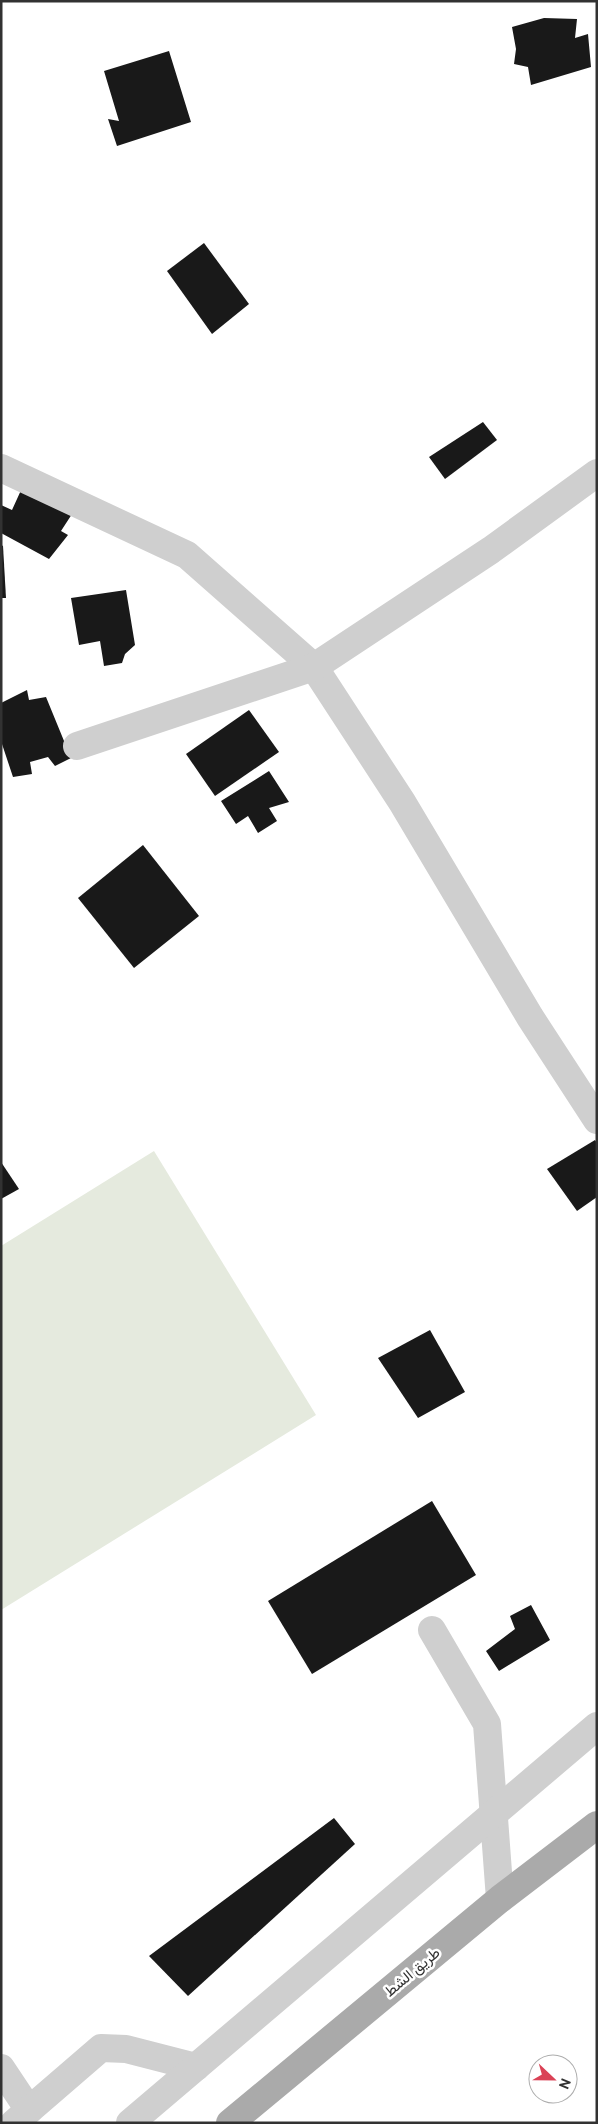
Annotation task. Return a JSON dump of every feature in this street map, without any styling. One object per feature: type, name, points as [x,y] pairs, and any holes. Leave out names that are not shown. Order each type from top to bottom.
[{"type":"main road","name":"طريق الشط","points":[[230,2123],[500,1899],[597,1825]]},
{"type":"street","points":[[1,468],[187,555],[314,667],[402,802],[530,1017],[597,1120]]},
{"type":"street","points":[[77,746],[314,667],[492,550],[597,473]]},
{"type":"street","points":[[432,1630],[487,1724],[500,1899]]},
{"type":"street","points":[[130,2123],[597,1726]]},
{"type":"street","points":[[1,2068],[21,2116],[101,2048],[126,2049],[196,2067]]},
{"type":"shaded area","points":[[154,1151],[316,1415],[1,1610],[1,1246]]},
{"type":"building","points":[[544,18],[577,19],[575,38],[588,34],[591,67],[531,85],[528,67],[514,64],[516,49],[512,27]]},
{"type":"building","points":[[169,51],[191,122],[117,146],[108,119],[119,121],[104,71]]},
{"type":"building","points":[[204,243],[249,304],[212,334],[167,271]]},
{"type":"building","points":[[483,422],[497,440],[445,479],[429,457]]},
{"type":"building","points":[[22,488],[72,514],[61,531],[68,535],[49,559],[1,533],[1,505],[12,510]]},
{"type":"building","points":[[1,545],[3,546],[6,598],[1,598]]},
{"type":"building","points":[[126,590],[135,645],[125,654],[122,663],[104,666],[100,641],[79,645],[71,598]]},
{"type":"building","points":[[27,690],[29,700],[46,697],[71,758],[55,766],[48,757],[30,762],[32,774],[13,777],[1,741],[1,703]]},
{"type":"building","points":[[249,710],[279,752],[215,796],[186,754]]},
{"type":"building","points":[[269,771],[289,802],[269,808],[277,821],[258,833],[248,816],[236,824],[221,801]]},
{"type":"building","points":[[143,845],[199,916],[134,968],[78,898]]},
{"type":"building","points":[[595,1140],[597,1143],[597,1197],[577,1211],[547,1169]]},
{"type":"building","points":[[1,1162],[19,1189],[1,1199]]},
{"type":"building","points":[[430,1330],[465,1392],[418,1418],[378,1358]]},
{"type":"building","points":[[432,1501],[476,1575],[312,1674],[268,1601]]},
{"type":"building","points":[[531,1605],[550,1640],[499,1671],[486,1651],[515,1629],[510,1616]]},
{"type":"building","points":[[334,1818],[355,1844],[188,1996],[149,1956]]}]
